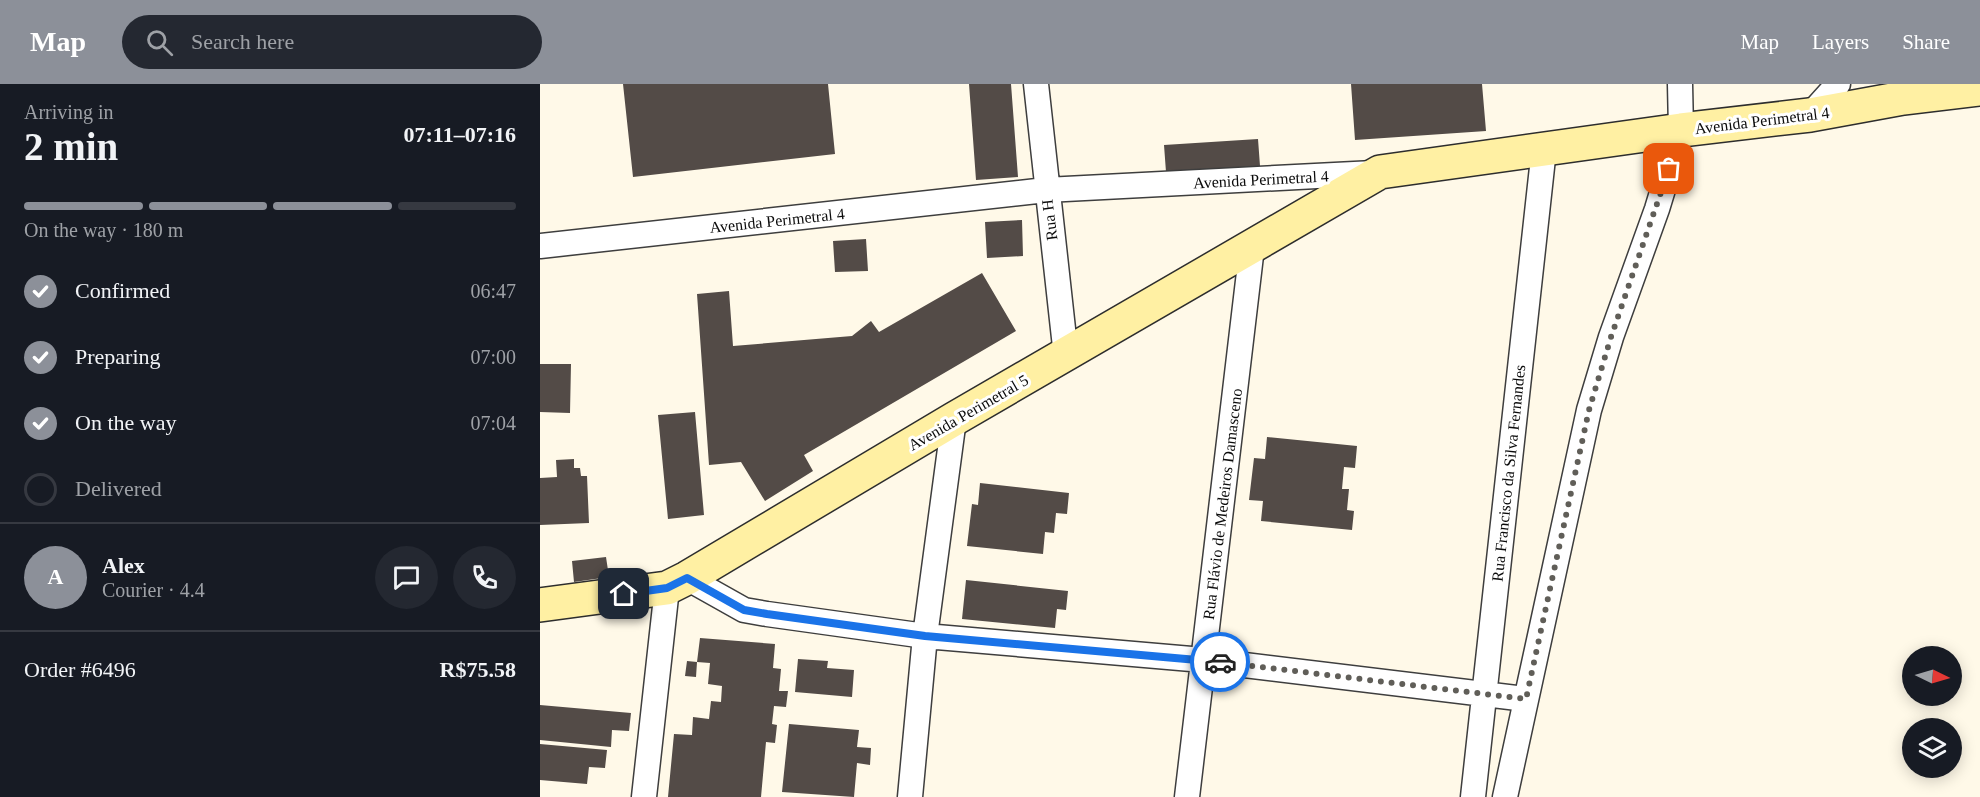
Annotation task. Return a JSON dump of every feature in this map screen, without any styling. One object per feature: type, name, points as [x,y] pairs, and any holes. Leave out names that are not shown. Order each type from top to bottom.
[{"type":"street","name":"Rua H","points":[[1036,84],[1066,356]]},
{"type":"street","points":[[1505,797],[1589,410],[1611,337],[1657,209],[1681,130],[1680,84]]},
{"type":"street","points":[[1810,116],[1838,84]]},
{"type":"street","name":"Avenida Perimetral 4","points":[[540,246],[1046,190],[1380,172],[1681,130],[1810,116],[1904,98],[1980,89]]},
{"type":"street","name":"Rua Francisco da Silva Fernandes","points":[[1473,797],[1544,149]]},
{"type":"street","name":"Avenida Perimetral 5","points":[[540,605],[677,583],[1380,172]]},
{"type":"street","name":"Rua Flávio de Medeiros Damasceno","points":[[1187,797],[1252,247]]},
{"type":"street","points":[[910,797],[925,636],[954,419]]},
{"type":"street","points":[[644,797],[677,583],[744,610],[925,636],[1203,660],[1526,699]]},
{"type":"building","points":[[623,84],[828,84],[835,154],[633,177]]},
{"type":"building","points":[[969,84],[1011,84],[1018,177],[976,180]]},
{"type":"building","points":[[1351,84],[1482,84],[1486,131],[1355,140]]},
{"type":"building","points":[[1258,139],[1260,166],[1166,172],[1164,145]]},
{"type":"building","points":[[1022,220],[1023,256],[987,258],[985,222]]},
{"type":"building","points":[[866,239],[868,271],[835,272],[833,241]]},
{"type":"building","points":[[982,273],[1016,331],[804,455],[813,471],[765,501],[741,462],[709,465],[697,294],[729,291],[733,346],[852,336],[871,321],[879,332]]},
{"type":"building","points":[[540,364],[571,364],[570,413],[540,412]]},
{"type":"building","points":[[695,412],[704,515],[668,519],[658,415]]},
{"type":"building","points":[[1267,437],[1357,446],[1355,468],[1344,467],[1342,489],[1349,489],[1347,510],[1354,511],[1352,530],[1261,521],[1263,501],[1249,500],[1254,458],[1265,459]]},
{"type":"building","points":[[574,459],[574,468],[580,468],[581,476],[587,476],[589,523],[540,525],[540,478],[557,477],[556,460]]},
{"type":"building","points":[[980,483],[1069,493],[1067,514],[1056,513],[1054,533],[1045,532],[1043,554],[967,546],[972,504],[978,505]]},
{"type":"building","points":[[606,557],[609,577],[574,582],[572,561]]},
{"type":"building","points":[[966,580],[1068,591],[1066,610],[1057,609],[1055,628],[962,619]]},
{"type":"building","points":[[700,638],[775,644],[773,668],[781,669],[779,691],[788,691],[786,707],[774,706],[772,724],[777,725],[775,743],[766,742],[761,797],[668,797],[674,734],[692,735],[693,717],[709,719],[711,701],[721,702],[722,686],[708,684],[710,663],[697,662]]},
{"type":"building","points":[[798,659],[828,661],[827,668],[854,670],[852,697],[795,692]]},
{"type":"building","points":[[687,661],[697,662],[696,677],[685,676]]},
{"type":"building","points":[[540,705],[631,713],[629,731],[612,730],[611,747],[540,740]]},
{"type":"building","points":[[789,724],[859,730],[857,747],[871,748],[870,765],[857,763],[854,797],[782,792]]},
{"type":"building","points":[[540,744],[607,750],[605,768],[589,767],[587,784],[540,780]]},
{"type":"way so far","points":[[1220,662],[1526,699],[1589,410],[1611,337],[1640,260],[1669,169]]},
{"type":"route","points":[[624,594],[667,588],[687,578],[724,601],[744,610],[767,614],[925,636],[1220,662]]}]
